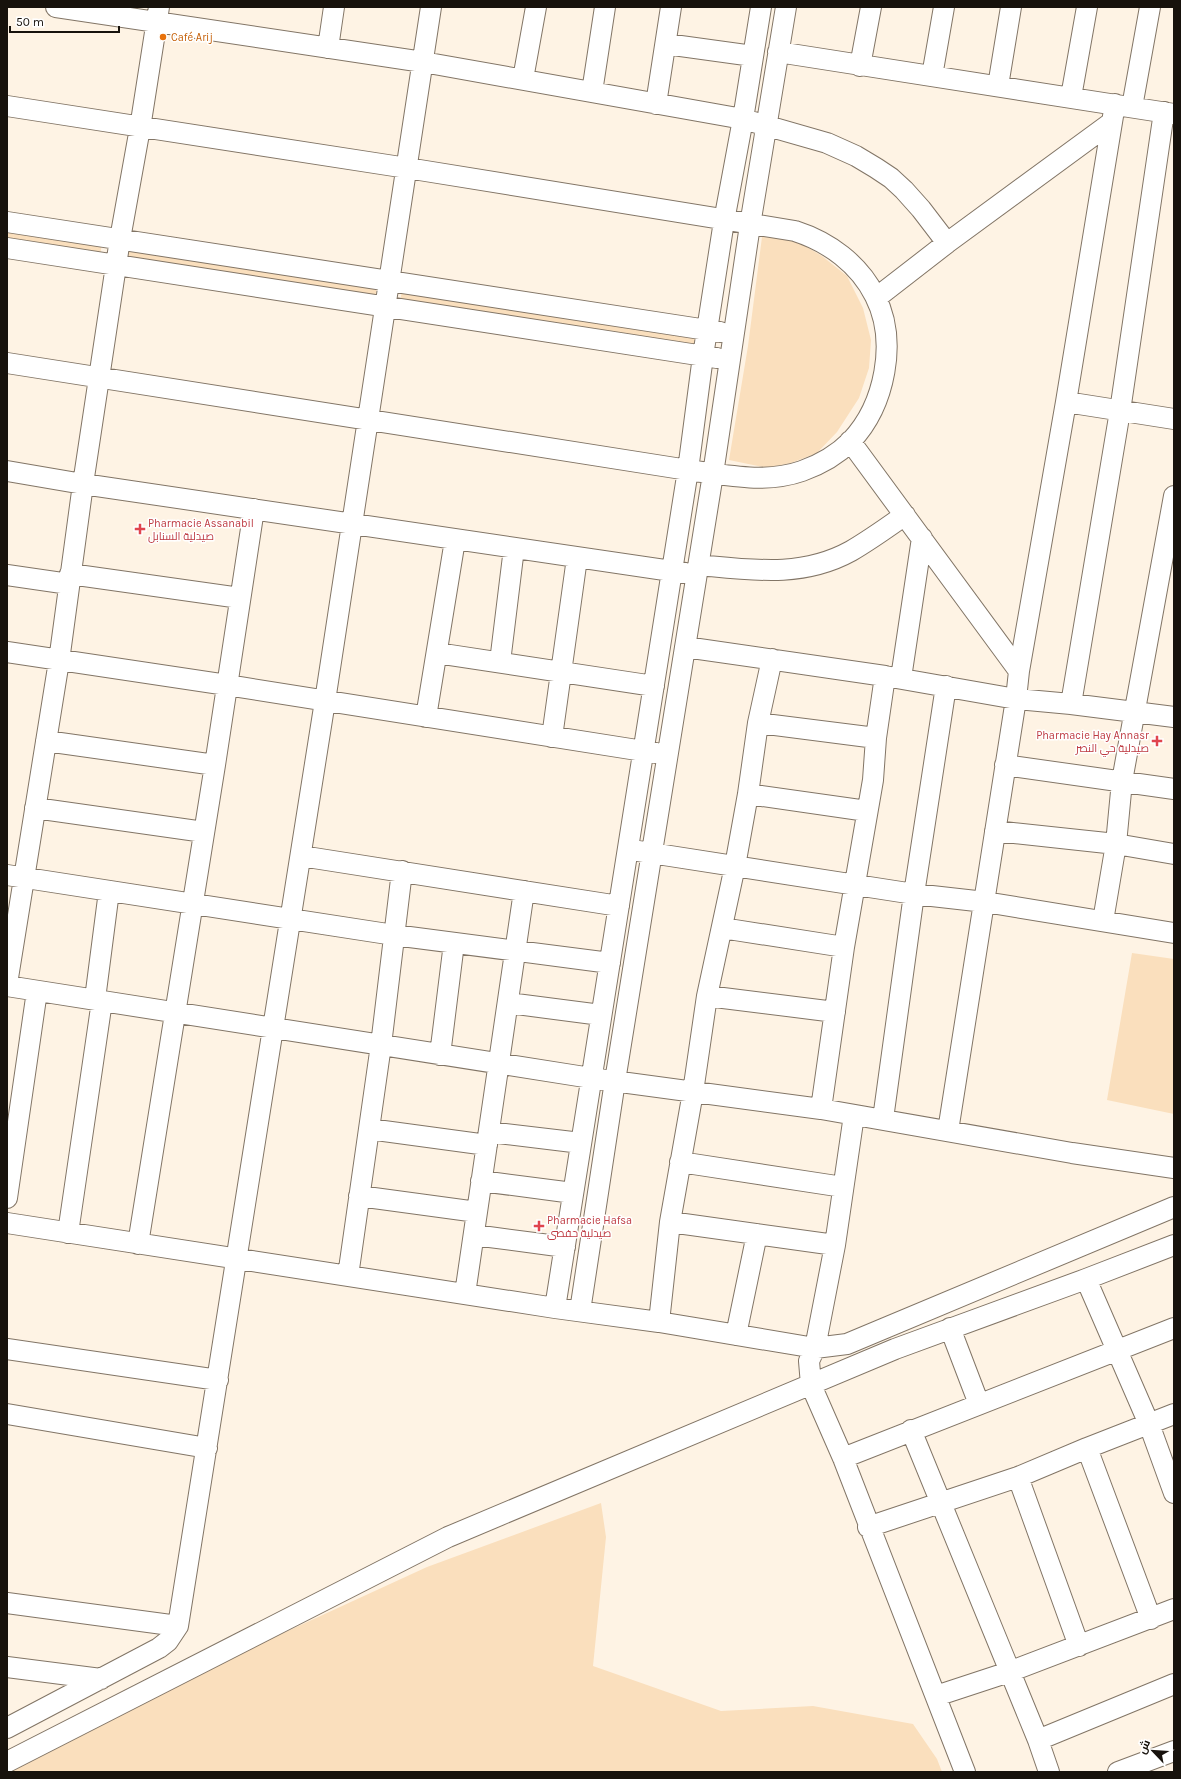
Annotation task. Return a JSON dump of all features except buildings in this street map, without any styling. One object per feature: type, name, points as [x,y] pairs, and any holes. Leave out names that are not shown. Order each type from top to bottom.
[{"type":"street","points":[[56,7],[158,15],[328,48],[523,79],[743,119],[842,149],[876,168],[891,178],[904,190],[947,242]]},
{"type":"street","points":[[328,48],[334,7]]},
{"type":"street","points":[[7,1728],[159,1648],[168,1641],[178,1626],[353,524],[431,7]]},
{"type":"street","points":[[523,79],[536,7]]},
{"type":"street","points":[[592,92],[605,7]]},
{"type":"street","points":[[656,104],[671,7]]},
{"type":"street","points":[[555,1308],[688,470],[703,356],[724,220],[743,119],[760,7]]},
{"type":"street","points":[[580,1311],[615,1081],[698,570],[750,225],[786,7]]},
{"type":"street","points":[[860,66],[871,7]]},
{"type":"street","points":[[932,76],[944,7]]},
{"type":"street","points":[[998,86],[1011,7]]},
{"type":"street","points":[[1071,97],[1087,7]]},
{"type":"street","points":[[948,1131],[985,902],[1016,699],[1019,670],[1066,402],[1120,111],[1150,7]]},
{"type":"street","points":[[158,15],[120,239],[35,808],[16,876],[7,985],[499,1064],[821,1109],[1140,1164],[1174,1168]]},
{"type":"street","points":[[666,44],[753,56]]},
{"type":"street","points":[[778,52],[860,66],[1071,97],[1120,111],[1169,113],[1071,704]]},
{"type":"street","points":[[7,106],[140,128],[407,168],[750,225],[795,231],[811,236],[828,245],[856,268],[867,281],[876,298],[883,318],[886,337],[884,376],[879,393],[872,410],[850,441],[818,464],[801,472],[782,476],[744,478],[7,363]]},
{"type":"street","points":[[876,298],[947,242],[1120,111]]},
{"type":"street","points":[[7,222],[734,334]]},
{"type":"street","points":[[7,248],[386,308],[730,360]]},
{"type":"street","points":[[1066,402],[1174,419]]},
{"type":"street","points":[[850,441],[1019,670]]},
{"type":"street","points":[[7,471],[83,484],[455,540],[672,571],[772,571],[792,570],[813,565],[850,551],[905,515]]},
{"type":"street","points":[[1103,921],[1116,844],[1122,781],[1135,713],[1169,561],[1173,504]]},
{"type":"street","points":[[138,1244],[176,1013],[254,509]]},
{"type":"street","points":[[821,1109],[844,947],[873,780],[876,738],[893,677],[922,538]]},
{"type":"street","points":[[426,717],[455,540]]},
{"type":"street","points":[[500,662],[514,548]]},
{"type":"street","points":[[552,737],[578,558]]},
{"type":"street","points":[[7,576],[70,579],[240,598]]},
{"type":"street","points":[[685,647],[893,677],[1016,699],[1071,704],[1174,717]]},
{"type":"street","points":[[7,652],[58,661],[227,685],[668,755]]},
{"type":"street","points":[[436,653],[654,686]]},
{"type":"street","points":[[658,1322],[670,1222],[693,1092],[707,996],[735,866],[748,794],[758,723],[772,659]]},
{"type":"street","points":[[883,1119],[914,894],[946,686]]},
{"type":"street","points":[[758,723],[876,738]]},
{"type":"street","points":[[46,741],[215,765]]},
{"type":"street","points":[[1005,765],[1174,789]]},
{"type":"street","points":[[748,794],[867,810]]},
{"type":"street","points":[[35,808],[204,832]]},
{"type":"street","points":[[995,831],[1116,844],[1174,854]]},
{"type":"street","points":[[628,850],[914,894],[985,902],[1174,933]]},
{"type":"street","points":[[300,856],[618,906]]},
{"type":"street","points":[[348,1276],[381,1045],[402,871]]},
{"type":"street","points":[[16,876],[291,920],[610,963]]},
{"type":"street","points":[[68,1233],[98,1000],[109,891]]},
{"type":"street","points":[[465,1294],[524,891]]},
{"type":"street","points":[[722,928],[844,947]]},
{"type":"street","points":[[440,1055],[454,943]]},
{"type":"street","points":[[7,1198],[16,1076],[37,991]]},
{"type":"street","points":[[707,996],[835,1012]]},
{"type":"street","points":[[508,1003],[601,1014]]},
{"type":"street","points":[[854,1115],[835,1245],[815,1348],[809,1361],[811,1385],[843,1458],[868,1527],[965,1772]]},
{"type":"street","points":[[369,1129],[488,1139],[581,1143]]},
{"type":"street","points":[[680,1162],[843,1187]]},
{"type":"street","points":[[482,1181],[573,1193]]},
{"type":"street","points":[[359,1196],[477,1212]]},
{"type":"street","points":[[7,1224],[555,1308],[658,1322],[815,1348],[847,1344],[1174,1207]]},
{"type":"street","points":[[670,1222],[835,1245]]},
{"type":"street","points":[[736,1335],[757,1234]]},
{"type":"street","points":[[474,1235],[565,1247]]},
{"type":"street","points":[[7,1762],[448,1537],[894,1349],[1086,1280],[1174,1245]]},
{"type":"street","points":[[1086,1280],[1149,1424],[1174,1493]]},
{"type":"street","points":[[950,1328],[979,1404]]},
{"type":"street","points":[[843,1458],[911,1430],[1174,1328]]},
{"type":"street","points":[[7,1349],[218,1380]]},
{"type":"street","points":[[7,1414],[207,1448]]},
{"type":"street","points":[[868,1527],[941,1504],[1018,1477],[1174,1414]]},
{"type":"street","points":[[911,1430],[1038,1740],[1049,1772]]},
{"type":"street","points":[[1087,1448],[1151,1619]]},
{"type":"street","points":[[1018,1477],[1079,1646]]},
{"type":"street","points":[[7,1603],[178,1626]]},
{"type":"street","points":[[936,1696],[1009,1672],[1174,1609]]},
{"type":"street","points":[[7,1667],[101,1679]]},
{"type":"street","points":[[1038,1740],[1174,1684]]},
{"type":"street","points":[[1118,1772],[1174,1751]]},
{"type":"shaded area","points":[[7,229],[102,243],[100,256],[7,242]]},
{"type":"shaded area","points":[[762,237],[792,238],[822,256],[847,276],[863,308],[871,340],[869,368],[859,398],[837,432],[817,453],[791,463],[767,468],[729,460],[748,346]]},
{"type":"shaded area","points":[[124,245],[377,285],[375,301],[122,260]]},
{"type":"shaded area","points":[[402,289],[708,335],[707,350],[400,304]]},
{"type":"shaded area","points":[[1132,953],[1174,959],[1174,1114],[1107,1100]]},
{"type":"shaded area","points":[[601,1503],[606,1537],[593,1666],[721,1711],[813,1706],[913,1724],[937,1759],[942,1772],[7,1772],[7,1760],[427,1567]]},
{"type":"place","name":"Café Arij","points":[[163,37]]},
{"type":"place","name":"Pharmacie Assanabil صيدلية السنابل","points":[[140,529]]},
{"type":"place","name":"Pharmacie Hay Annasr صيدلية حي النصر","points":[[1157,741]]},
{"type":"place","name":"Pharmacie Hafsa صيدلية حفصى","points":[[539,1226]]}]
